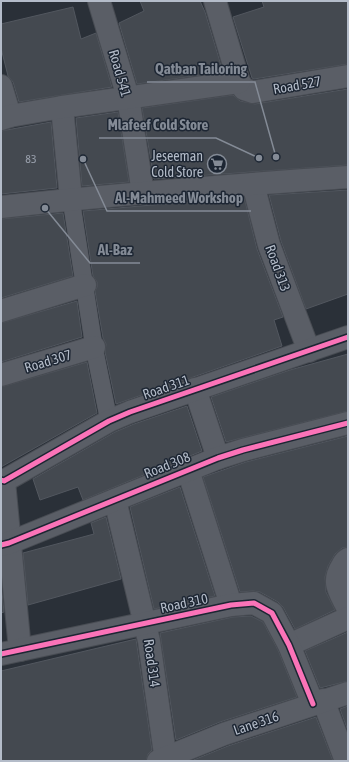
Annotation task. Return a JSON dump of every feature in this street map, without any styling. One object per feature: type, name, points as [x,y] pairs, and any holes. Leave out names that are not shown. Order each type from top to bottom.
[{"type":"street","name":"Road 541","points":[[99,1],[128,98],[143,193]]},
{"type":"street","points":[[1,86],[5,118],[62,107],[238,82],[215,1]]},
{"type":"street","name":"Road 527","points":[[238,82],[244,89],[253,92],[348,76]]},
{"type":"street","points":[[62,107],[71,199]]},
{"type":"street","points":[[1,207],[71,199],[348,177]]},
{"type":"street","name":"Road 313","points":[[253,184],[269,245],[309,350]]},
{"type":"street","points":[[1,311],[85,286]]},
{"type":"street","name":"Road 311","points":[[3,480],[109,421],[130,412],[348,337]]},
{"type":"street","name":"Road 307","points":[[1,375],[94,347]]},
{"type":"street","points":[[195,390],[218,458]]},
{"type":"street","name":"Road 308","points":[[5,544],[218,458],[243,450],[348,423]]},
{"type":"street","name":"Road 310","points":[[188,470],[231,605]]},
{"type":"street","name":"Road 310","points":[[3,480],[10,652],[231,605],[254,603],[272,613],[289,644],[346,761]]},
{"type":"street","name":"Road 314","points":[[115,500],[149,641],[163,760]]},
{"type":"street","points":[[348,559],[338,572],[336,582],[348,608]]},
{"type":"street","points":[[289,644],[348,618]]},
{"type":"street","name":"Lane 316","points":[[163,760],[224,734],[348,693]]},
{"type":"lane","points":[[71,199],[94,347],[109,421]]},
{"type":"building","points":[[140,1],[200,1],[205,12],[223,72],[137,84],[119,23],[144,11]]},
{"type":"building","points":[[262,1],[348,1],[348,64],[254,79],[252,78],[233,17],[264,7]]},
{"type":"building","points":[[73,7],[81,39],[96,33],[112,87],[19,102],[13,82],[8,76],[1,48],[1,24]]},
{"type":"building","points":[[348,89],[348,165],[154,179],[142,108],[233,95],[240,101],[255,104]]},
{"type":"building","points":[[118,112],[129,182],[82,186],[76,118]]},
{"type":"building","points":[[51,122],[57,188],[1,194],[1,131]]},
{"type":"building","points":[[348,190],[348,294],[306,309],[281,241],[269,195]]},
{"type":"building","points":[[244,197],[257,249],[283,317],[274,320],[282,346],[116,404],[105,352],[106,344],[103,338],[95,291],[97,282],[93,276],[83,211]]},
{"type":"building","points":[[63,213],[73,276],[1,298],[1,219]]},
{"type":"building","points":[[77,301],[82,337],[1,362],[1,323]]},
{"type":"building","points":[[348,354],[348,411],[226,442],[211,397],[290,370]]},
{"type":"building","points":[[87,362],[97,413],[1,467],[1,387]]},
{"type":"building","points":[[187,406],[202,451],[83,500],[78,487],[40,500],[33,479],[115,432]]},
{"type":"building","points":[[348,436],[348,547],[342,548],[335,554],[328,566],[325,577],[326,592],[335,610],[295,629],[283,607],[278,602],[260,592],[240,592],[203,477],[246,462]]},
{"type":"building","points":[[180,487],[215,596],[154,609],[130,507]]},
{"type":"building","points":[[106,517],[121,579],[28,605],[23,553],[94,534],[91,523]]},
{"type":"building","points":[[1,582],[4,612],[1,613]]},
{"type":"building","points":[[251,616],[263,622],[278,650],[297,697],[220,722],[176,740],[160,633],[233,617]]},
{"type":"building","points":[[348,632],[348,681],[320,688],[305,651]]},
{"type":"building","points":[[136,639],[152,750],[148,754],[146,761],[1,761],[1,671]]},
{"type":"building","points":[[348,706],[348,731],[340,709]]},
{"type":"building","points":[[316,717],[333,761],[191,761],[228,746]]},
{"type":"cycle path","points":[[1,480],[4,481],[109,421],[130,412],[348,337]]},
{"type":"cycle path","points":[[1,545],[218,458],[243,450],[348,423]]},
{"type":"cycle path","points":[[1,654],[231,605],[254,603],[272,613],[289,645],[313,704]]},
{"type":"place","name":"Qatban Tailoring","points":[[276,157]]},
{"type":"place","name":"Mlafeef Cold Store","points":[[259,158]]},
{"type":"place","name":"Al-Mahmeed Workshop","points":[[83,159]]},
{"type":"place","name":"Jeseeman Cold Store","points":[[217,164]]},
{"type":"place","name":"Al-Baz","points":[[45,208]]}]
